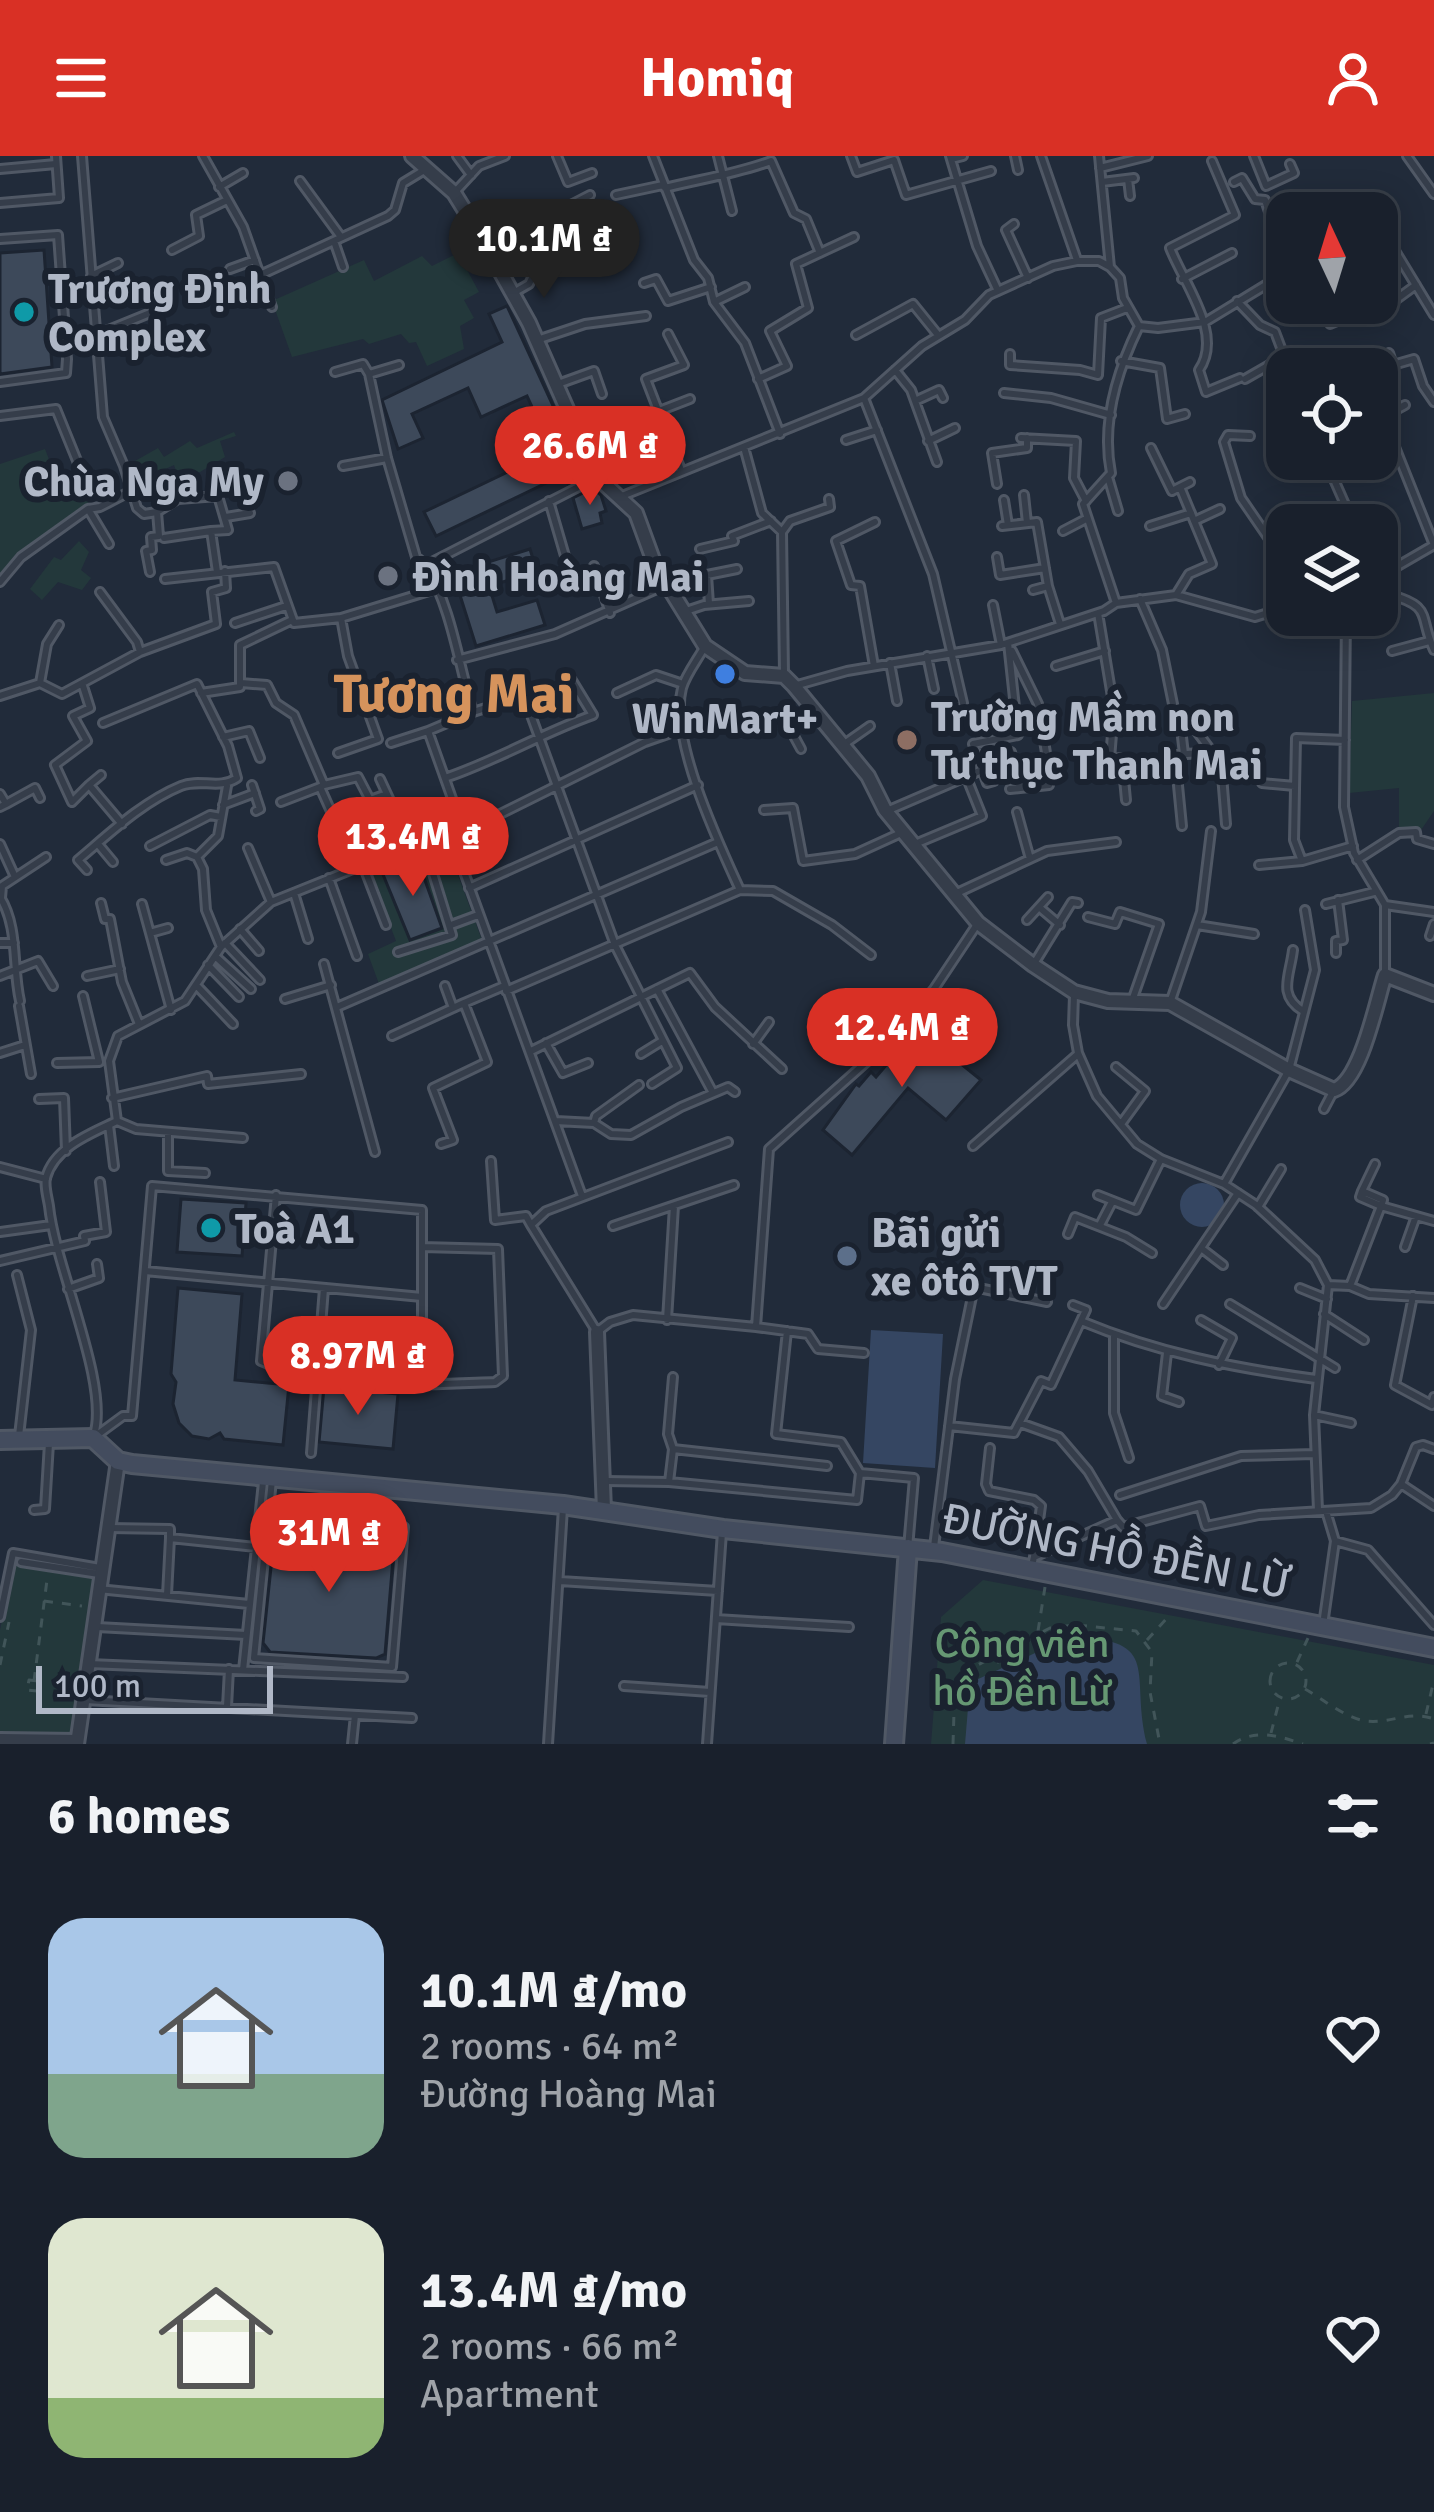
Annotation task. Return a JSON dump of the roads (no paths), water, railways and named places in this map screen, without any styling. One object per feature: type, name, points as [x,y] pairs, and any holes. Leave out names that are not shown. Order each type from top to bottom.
[{"type":"street","points":[[412,156],[454,193],[488,248],[537,340],[598,477],[636,513],[666,585],[705,646],[745,673],[789,681],[868,776],[886,811],[978,922],[1074,992],[1108,1001],[1170,1003],[1334,1090],[1343,1087],[1354,1072],[1385,975],[1434,994]]},
{"type":"street","points":[[598,1332],[604,1510]]},
{"type":"street","points":[[9,1440],[93,1438],[118,1461],[563,1505],[723,1529],[908,1548]]},
{"type":"street","points":[[0,1740],[77,1742],[118,1461]]},
{"type":"street","name":"ĐƯỜNG HỒ ĐỀN LỪ","points":[[894,1744],[908,1548],[1033,1563],[1316,1630],[1434,1648]]},
{"type":"lane","points":[[82,156],[103,417],[136,508],[144,514],[178,499],[218,496],[226,517],[228,530],[164,538]]},
{"type":"lane","points":[[203,156],[243,227],[272,307]]},
{"type":"lane","points":[[458,156],[471,175]]},
{"type":"lane","points":[[454,193],[479,166],[505,156]]},
{"type":"lane","points":[[557,156],[568,182],[592,173]]},
{"type":"lane","points":[[653,156],[694,260],[715,302],[745,344],[780,434]]},
{"type":"lane","points":[[718,156],[732,211]]},
{"type":"lane","points":[[851,156],[856,172],[894,160],[906,195],[991,171]]},
{"type":"lane","points":[[963,156],[951,158],[956,180],[977,246],[998,291]]},
{"type":"lane","points":[[1015,156],[1018,170]]},
{"type":"lane","points":[[1041,156],[1077,261]]},
{"type":"lane","points":[[1099,156],[1110,266]]},
{"type":"lane","points":[[1100,169],[1148,156]]},
{"type":"lane","points":[[1254,156],[1266,186],[1266,206]]},
{"type":"lane","points":[[1407,156],[1434,194]]},
{"type":"lane","points":[[0,169],[56,160],[58,198],[0,202]]},
{"type":"lane","points":[[616,195],[722,176],[771,161],[794,213],[806,219],[820,253]]},
{"type":"lane","points":[[1212,161],[1235,214],[1170,248],[1205,322],[1209,350],[1199,370],[1206,392],[1266,366]]},
{"type":"lane","points":[[1266,186],[1294,172],[1290,164]]},
{"type":"lane","points":[[260,275],[388,216],[395,210],[403,182],[426,169]]},
{"type":"lane","points":[[219,187],[243,173]]},
{"type":"lane","points":[[1234,182],[1242,178],[1255,199],[1264,200]]},
{"type":"lane","points":[[1102,182],[1131,179],[1130,196]]},
{"type":"lane","points":[[300,181],[337,239],[343,267]]},
{"type":"lane","points":[[399,193],[406,208]]},
{"type":"lane","points":[[488,248],[590,195]]},
{"type":"lane","points":[[172,250],[200,236],[196,215],[227,200]]},
{"type":"lane","points":[[1014,224],[1006,230],[1028,278]]},
{"type":"lane","points":[[0,239],[58,235],[67,358],[66,373],[57,377],[0,382]]},
{"type":"lane","points":[[758,380],[787,366],[770,331],[808,308],[796,264],[854,237]]},
{"type":"lane","points":[[512,294],[530,284],[543,256],[577,241]]},
{"type":"lane","points":[[1182,279],[1232,253]]},
{"type":"lane","points":[[1398,258],[1434,315]]},
{"type":"lane","points":[[230,269],[255,260]]},
{"type":"lane","points":[[622,496],[864,398],[998,291],[1077,261],[1110,266],[1120,278],[1127,308],[1139,326]]},
{"type":"lane","points":[[92,276],[118,263]]},
{"type":"lane","points":[[644,283],[656,279],[668,301],[711,287]]},
{"type":"lane","points":[[1139,326],[1205,322],[1266,282]]},
{"type":"lane","points":[[1398,298],[1416,285]]},
{"type":"lane","points":[[715,302],[745,287]]},
{"type":"lane","points":[[1237,301],[1259,325],[1275,332],[1282,348]]},
{"type":"lane","points":[[856,335],[913,304],[939,336]]},
{"type":"lane","points":[[1010,354],[1010,364],[1098,375],[1101,318],[1127,308]]},
{"type":"lane","points":[[96,334],[150,313]]},
{"type":"lane","points":[[537,340],[585,324],[646,316]]},
{"type":"lane","points":[[1086,501],[1111,473],[1106,447],[1121,361],[1139,326]]},
{"type":"lane","points":[[668,334],[684,365],[646,380],[681,470]]},
{"type":"lane","points":[[1398,363],[1414,359],[1434,402]]},
{"type":"lane","points":[[1121,361],[1160,368],[1167,418],[1185,414]]},
{"type":"lane","points":[[335,372],[364,364],[369,374],[416,556],[439,588],[473,712]]},
{"type":"lane","points":[[369,374],[399,365]]},
{"type":"lane","points":[[896,370],[915,401],[937,462]]},
{"type":"lane","points":[[558,384],[594,371],[602,394]]},
{"type":"lane","points":[[915,401],[939,390],[943,398]]},
{"type":"lane","points":[[1004,393],[1051,398],[1111,415]]},
{"type":"lane","points":[[864,398],[933,574],[963,703]]},
{"type":"lane","points":[[659,411],[690,399]]},
{"type":"lane","points":[[1398,565],[1434,545],[1383,417],[1406,404]]},
{"type":"lane","points":[[0,416],[56,409],[84,478]]},
{"type":"lane","points":[[928,440],[955,428]]},
{"type":"lane","points":[[846,440],[877,430]]},
{"type":"lane","points":[[1250,436],[1228,435],[1224,442],[1241,498],[1266,534]]},
{"type":"lane","points":[[997,484],[992,453],[1027,448],[1024,438],[1076,441],[1074,478],[1086,501],[1087,519],[1116,603]]},
{"type":"lane","points":[[744,447],[762,513],[782,532]]},
{"type":"lane","points":[[1151,448],[1172,491],[1190,482]]},
{"type":"lane","points":[[343,466],[387,458]]},
{"type":"lane","points":[[426,565],[598,477]]},
{"type":"lane","points":[[1108,477],[1118,511]]},
{"type":"lane","points":[[1176,595],[1190,574],[1212,564],[1180,487]]},
{"type":"lane","points":[[0,582],[21,557],[88,509],[131,491]]},
{"type":"lane","points":[[1024,495],[1027,523]]},
{"type":"lane","points":[[829,499],[830,507],[790,521],[782,532],[789,681],[1005,644],[1140,598],[1176,595],[1256,617],[1266,614]]},
{"type":"lane","points":[[1004,500],[1005,525],[1036,522],[1060,624]]},
{"type":"lane","points":[[549,501],[566,556]]},
{"type":"lane","points":[[88,509],[109,544]]},
{"type":"lane","points":[[1150,526],[1220,509]]},
{"type":"lane","points":[[150,572],[146,551],[152,550],[151,537],[159,536],[157,512]]},
{"type":"lane","points":[[226,517],[250,513]]},
{"type":"lane","points":[[1063,531],[1087,519]]},
{"type":"lane","points":[[700,549],[734,541],[732,536],[771,521]]},
{"type":"lane","points":[[874,666],[860,586],[851,585],[836,541],[875,522]]},
{"type":"lane","points":[[0,696],[40,682],[62,694],[140,652],[216,624],[212,592],[226,588],[211,531]]},
{"type":"lane","points":[[998,557],[1000,575],[1045,568]]},
{"type":"lane","points":[[594,566],[610,613]]},
{"type":"lane","points":[[165,579],[274,567],[294,623],[341,618],[439,588]]},
{"type":"lane","points":[[710,604],[707,574],[737,568]]},
{"type":"lane","points":[[457,660],[555,634],[666,585]]},
{"type":"lane","points":[[1034,590],[1048,586]]},
{"type":"lane","points":[[100,592],[140,652]]},
{"type":"lane","points":[[1392,651],[1432,646],[1426,616],[1414,603],[1398,597]]},
{"type":"lane","points":[[1140,598],[1162,650],[1174,709],[1189,718],[1201,743],[1221,763],[1226,824]]},
{"type":"lane","points":[[683,612],[710,604],[749,602]]},
{"type":"lane","points":[[993,605],[1005,644],[1018,735],[973,744],[987,783],[994,781]]},
{"type":"lane","points":[[235,623],[286,606]]},
{"type":"lane","points":[[1098,613],[1114,709],[1110,759],[1122,758],[1126,800]]},
{"type":"lane","points":[[338,753],[378,739],[347,656],[341,618]]},
{"type":"lane","points":[[241,683],[240,645],[292,620]]},
{"type":"lane","points":[[40,682],[47,644],[58,625]]},
{"type":"lane","points":[[1346,636],[1344,807],[1353,846],[1374,892],[1385,904],[1434,913]]},
{"type":"lane","points":[[1005,644],[1038,704],[1046,753]]},
{"type":"lane","points":[[705,646],[683,684],[679,712],[698,785],[740,890]]},
{"type":"lane","points":[[1056,666],[1105,651]]},
{"type":"lane","points":[[927,656],[934,689]]},
{"type":"lane","points":[[890,663],[897,701]]},
{"type":"lane","points":[[616,693],[656,675],[683,684]]},
{"type":"lane","points":[[445,778],[593,715],[571,680]]},
{"type":"lane","points":[[201,693],[241,683],[267,685],[276,703],[294,715],[331,814],[386,925]]},
{"type":"lane","points":[[87,870],[78,860],[181,786],[227,784],[237,778],[197,684],[103,723]]},
{"type":"lane","points":[[82,686],[89,708],[74,716],[87,741],[55,765],[72,802],[101,775]]},
{"type":"lane","points":[[391,743],[524,696],[615,945],[677,1068],[652,1084]]},
{"type":"lane","points":[[801,749],[788,725],[814,709]]},
{"type":"lane","points":[[1179,712],[1184,754]]},
{"type":"lane","points":[[843,745],[870,726]]},
{"type":"lane","points":[[104,1062],[118,1036],[185,1000],[223,945],[271,902],[360,866],[452,838],[645,742],[682,729]]},
{"type":"lane","points":[[223,736],[249,730],[260,758]]},
{"type":"lane","points":[[428,731],[460,820],[452,838],[582,1196]]},
{"type":"lane","points":[[1302,861],[1294,840],[1296,738],[1345,740]]},
{"type":"lane","points":[[980,760],[1011,752],[1020,788]]},
{"type":"lane","points":[[1182,826],[1175,755],[1211,752]]},
{"type":"lane","points":[[886,811],[983,770]]},
{"type":"lane","points":[[915,844],[982,816],[966,776]]},
{"type":"lane","points":[[281,802],[358,777],[370,800]]},
{"type":"lane","points":[[380,778],[413,850]]},
{"type":"lane","points":[[1262,783],[1295,786]]},
{"type":"lane","points":[[196,857],[218,836],[227,784]]},
{"type":"lane","points":[[89,785],[122,824]]},
{"type":"lane","points":[[469,888],[698,785]]},
{"type":"lane","points":[[1010,789],[1049,785]]},
{"type":"lane","points":[[0,794],[3,806],[34,788],[40,798]]},
{"type":"lane","points":[[223,805],[254,789],[260,809],[256,811]]},
{"type":"lane","points":[[331,814],[387,794]]},
{"type":"lane","points":[[764,810],[793,808],[803,860],[855,854],[904,832]]},
{"type":"lane","points":[[1017,812],[1030,859]]},
{"type":"lane","points":[[150,847],[210,815],[221,817]]},
{"type":"lane","points":[[1170,1003],[1197,925],[1211,832]]},
{"type":"lane","points":[[1358,860],[1399,832],[1416,832],[1417,839],[1434,844]]},
{"type":"lane","points":[[337,1007],[718,842]]},
{"type":"lane","points":[[954,895],[1047,851],[1116,842]]},
{"type":"lane","points":[[0,844],[15,877]]},
{"type":"lane","points":[[98,844],[113,862]]},
{"type":"lane","points":[[1259,866],[1302,861],[1353,846]]},
{"type":"lane","points":[[248,848],[271,902]]},
{"type":"lane","points":[[166,860],[187,853],[196,857],[202,868],[206,910],[223,945],[260,980]]},
{"type":"lane","points":[[32,1075],[13,969],[14,927],[1,897],[2,886],[46,857]]},
{"type":"lane","points":[[398,952],[452,934],[430,864]]},
{"type":"lane","points":[[328,878],[357,956]]},
{"type":"lane","points":[[392,1036],[740,890],[773,891],[832,925],[871,955]]},
{"type":"lane","points":[[1326,904],[1374,892]]},
{"type":"lane","points":[[294,893],[308,939]]},
{"type":"lane","points":[[1027,920],[1048,897]]},
{"type":"lane","points":[[1336,953],[1336,940],[1343,940],[1337,900]]},
{"type":"lane","points":[[1033,965],[1072,902],[1078,903]]},
{"type":"lane","points":[[101,903],[104,920],[110,919],[120,969],[139,1024]]},
{"type":"lane","points":[[142,904],[171,1010]]},
{"type":"lane","points":[[1385,904],[1385,975]]},
{"type":"lane","points":[[1040,908],[1060,925]]},
{"type":"lane","points":[[1224,1184],[1289,1070],[1315,970],[1305,910]]},
{"type":"lane","points":[[1088,917],[1115,924],[1120,912],[1159,924],[1132,1002]]},
{"type":"lane","points":[[451,925],[478,915]]},
{"type":"lane","points":[[756,1327],[769,1149],[871,1059],[934,988],[978,922]]},
{"type":"lane","points":[[1430,936],[1434,924]]},
{"type":"lane","points":[[1197,925],[1254,934]]},
{"type":"lane","points":[[150,933],[168,928]]},
{"type":"lane","points":[[240,929],[262,949],[252,958]]},
{"type":"lane","points":[[0,943],[14,943]]},
{"type":"lane","points":[[1293,950],[1285,992],[1290,1003],[1303,1010]]},
{"type":"lane","points":[[215,956],[250,989]]},
{"type":"lane","points":[[147,962],[157,960]]},
{"type":"lane","points":[[0,976],[38,961],[53,986]]},
{"type":"lane","points":[[324,964],[375,1152]]},
{"type":"lane","points":[[208,965],[239,997]]},
{"type":"lane","points":[[87,976],[120,969]]},
{"type":"lane","points":[[531,1051],[690,973],[715,1007],[782,1069]]},
{"type":"lane","points":[[196,985],[233,1024]]},
{"type":"lane","points":[[285,999],[331,985]]},
{"type":"lane","points":[[445,986],[453,1008]]},
{"type":"lane","points":[[657,989],[712,1091]]},
{"type":"lane","points":[[1074,992],[1078,1053],[1097,1096],[1137,1144],[1161,1159],[1224,1184],[1258,1207],[1315,1260],[1328,1285],[1316,1378],[1315,1454],[1322,1510],[1335,1541],[1316,1630]]},
{"type":"lane","points":[[83,996],[112,1098],[114,1166]]},
{"type":"lane","points":[[440,1144],[453,1140],[433,1088],[487,1062],[464,1003]]},
{"type":"lane","points":[[753,1044],[769,1022]]},
{"type":"lane","points":[[640,1054],[662,1041]]},
{"type":"lane","points":[[546,1043],[563,1073],[588,1063]]},
{"type":"lane","points":[[0,1053],[26,1045]]},
{"type":"lane","points":[[973,1146],[1078,1053]]},
{"type":"lane","points":[[56,1063],[104,1062]]},
{"type":"lane","points":[[1116,1066],[1145,1090],[1121,1124]]},
{"type":"lane","points":[[112,1098],[207,1076],[208,1084],[302,1074]]},
{"type":"lane","points":[[594,1123],[596,1115],[639,1085]]},
{"type":"lane","points":[[556,1121],[594,1123],[611,1134],[632,1136],[712,1091],[728,1087],[735,1092]]},
{"type":"lane","points":[[1324,1109],[1334,1090]]},
{"type":"lane","points":[[39,1100],[64,1099],[66,1151]]},
{"type":"lane","points":[[93,1438],[98,1400],[50,1225],[46,1179],[78,1139],[113,1123],[168,1133],[243,1138]]},
{"type":"lane","points":[[168,1133],[168,1171],[205,1173]]},
{"type":"lane","points":[[531,1225],[546,1211],[728,1142]]},
{"type":"lane","points":[[1098,1195],[1136,1210],[1161,1159]]},
{"type":"lane","points":[[491,1161],[495,1220],[526,1216],[598,1332],[623,1316],[808,1334],[818,1349],[864,1353]]},
{"type":"lane","points":[[1350,1286],[1382,1206],[1383,1200],[1362,1191],[1375,1164]]},
{"type":"lane","points":[[0,1166],[46,1179]]},
{"type":"lane","points":[[1258,1207],[1281,1168]]},
{"type":"lane","points":[[0,1177],[14,1173]]},
{"type":"lane","points":[[0,1261],[106,1232],[100,1182]]},
{"type":"lane","points":[[613,1226],[734,1185]]},
{"type":"lane","points":[[93,1438],[123,1416],[132,1416],[152,1186],[422,1210],[422,1385]]},
{"type":"lane","points":[[1163,1304],[1238,1193]]},
{"type":"lane","points":[[276,1195],[261,1360],[294,1376],[422,1385],[495,1382],[503,1376],[498,1249],[422,1247]]},
{"type":"lane","points":[[1100,1225],[1112,1202]]},
{"type":"lane","points":[[667,1320],[674,1206]]},
{"type":"lane","points":[[1382,1206],[1434,1221]]},
{"type":"lane","points":[[1405,1246],[1416,1216]]},
{"type":"lane","points":[[1068,1234],[1075,1217],[1152,1253]]},
{"type":"lane","points":[[0,1232],[50,1225]]},
{"type":"lane","points":[[1201,1249],[1223,1265]]},
{"type":"lane","points":[[68,1289],[99,1278],[97,1264]]},
{"type":"lane","points":[[146,1271],[422,1298]]},
{"type":"lane","points":[[9,1440],[32,1330],[17,1275]]},
{"type":"lane","points":[[1328,1285],[1350,1286],[1369,1294],[1434,1298]]},
{"type":"lane","points":[[934,1551],[949,1426],[974,1287],[1047,1302]]},
{"type":"lane","points":[[310,1453],[324,1288]]},
{"type":"lane","points":[[1300,1288],[1327,1299]]},
{"type":"lane","points":[[1413,1296],[1395,1385],[1432,1406],[1434,1397]]},
{"type":"lane","points":[[1230,1304],[1335,1368]]},
{"type":"lane","points":[[949,1426],[1014,1433],[1040,1381],[1051,1385],[1081,1321],[1086,1310],[1073,1305]]},
{"type":"lane","points":[[1324,1314],[1364,1340]]},
{"type":"lane","points":[[1201,1320],[1232,1338],[1219,1365]]},
{"type":"lane","points":[[1081,1321],[1167,1353],[1316,1378]]},
{"type":"lane","points":[[606,1480],[857,1500],[860,1473],[841,1442],[776,1434],[787,1331]]},
{"type":"lane","points":[[1114,1335],[1114,1413],[1129,1458]]},
{"type":"lane","points":[[1167,1353],[1162,1396],[1179,1402]]},
{"type":"lane","points":[[669,1482],[674,1449],[668,1434],[673,1378]]},
{"type":"lane","points":[[1314,1415],[1351,1423]]},
{"type":"lane","points":[[1020,1423],[1060,1437],[1123,1527],[1200,1506],[1206,1526],[1259,1515],[1371,1508],[1393,1495],[1416,1447],[1434,1449]]},
{"type":"lane","points":[[34,1510],[45,1509],[50,1439]]},
{"type":"lane","points":[[990,1448],[989,1491],[1034,1500],[1041,1506],[1033,1563]]},
{"type":"lane","points":[[674,1449],[827,1466]]},
{"type":"lane","points":[[1120,1495],[1241,1456],[1315,1454]]},
{"type":"lane","points":[[860,1473],[914,1478],[908,1548]]},
{"type":"lane","points":[[268,1479],[254,1658],[392,1667],[404,1526],[268,1514]]},
{"type":"lane","points":[[244,1670],[268,1479]]},
{"type":"lane","points":[[1401,1484],[1434,1506]]},
{"type":"lane","points":[[548,1744],[563,1505]]},
{"type":"lane","points":[[1033,1563],[1117,1520]]},
{"type":"lane","points":[[106,1528],[170,1529],[167,1596]]},
{"type":"lane","points":[[707,1744],[723,1529]]},
{"type":"lane","points":[[170,1538],[256,1547]]},
{"type":"lane","points":[[1335,1541],[1368,1550],[1434,1625]]},
{"type":"lane","points":[[0,1616],[14,1553],[100,1571]]},
{"type":"lane","points":[[21,1562],[100,1571]]},
{"type":"lane","points":[[560,1581],[718,1591]]},
{"type":"lane","points":[[98,1589],[249,1604]]},
{"type":"lane","points":[[716,1619],[849,1627]]},
{"type":"lane","points":[[94,1627],[247,1635]]},
{"type":"lane","points":[[89,1664],[403,1677]]},
{"type":"lane","points":[[227,1707],[229,1669]]},
{"type":"lane","points":[[624,1686],[710,1692]]},
{"type":"lane","points":[[85,1700],[412,1718]]},
{"type":"lane","points":[[352,1744],[355,1715]]},
{"type":"water","points":[[1202,1183],[1218,1189],[1224,1205],[1218,1221],[1202,1227],[1186,1221],[1180,1205],[1186,1189]]},
{"type":"water","points":[[871,1330],[943,1334],[935,1468],[863,1463]]},
{"type":"water","points":[[1068,1638],[1099,1639],[1131,1653],[1140,1679],[1147,1744],[965,1744],[969,1696],[976,1680]]},
{"type":"place","name":"Trương Định Complex","points":[[24,312]]},
{"type":"place","name":"Chùa Nga My","points":[[288,481]]},
{"type":"place","name":"Đình Hoàng Mai","points":[[388,576]]},
{"type":"place","name":"WinMart+","points":[[725,674]]},
{"type":"place","name":"Trường Mầm non Tư thục Thanh Mai","points":[[907,740]]},
{"type":"place","name":"Toà A1","points":[[211,1228]]},
{"type":"place","name":"Bãi gửi xe ôtô TVT","points":[[847,1256]]},
{"type":"district","name":"Tương Mai","points":[[454,693]]},
{"type":"park label","name":"Công viên hồ Đền Lừ","points":[[1022,1666]]}]
